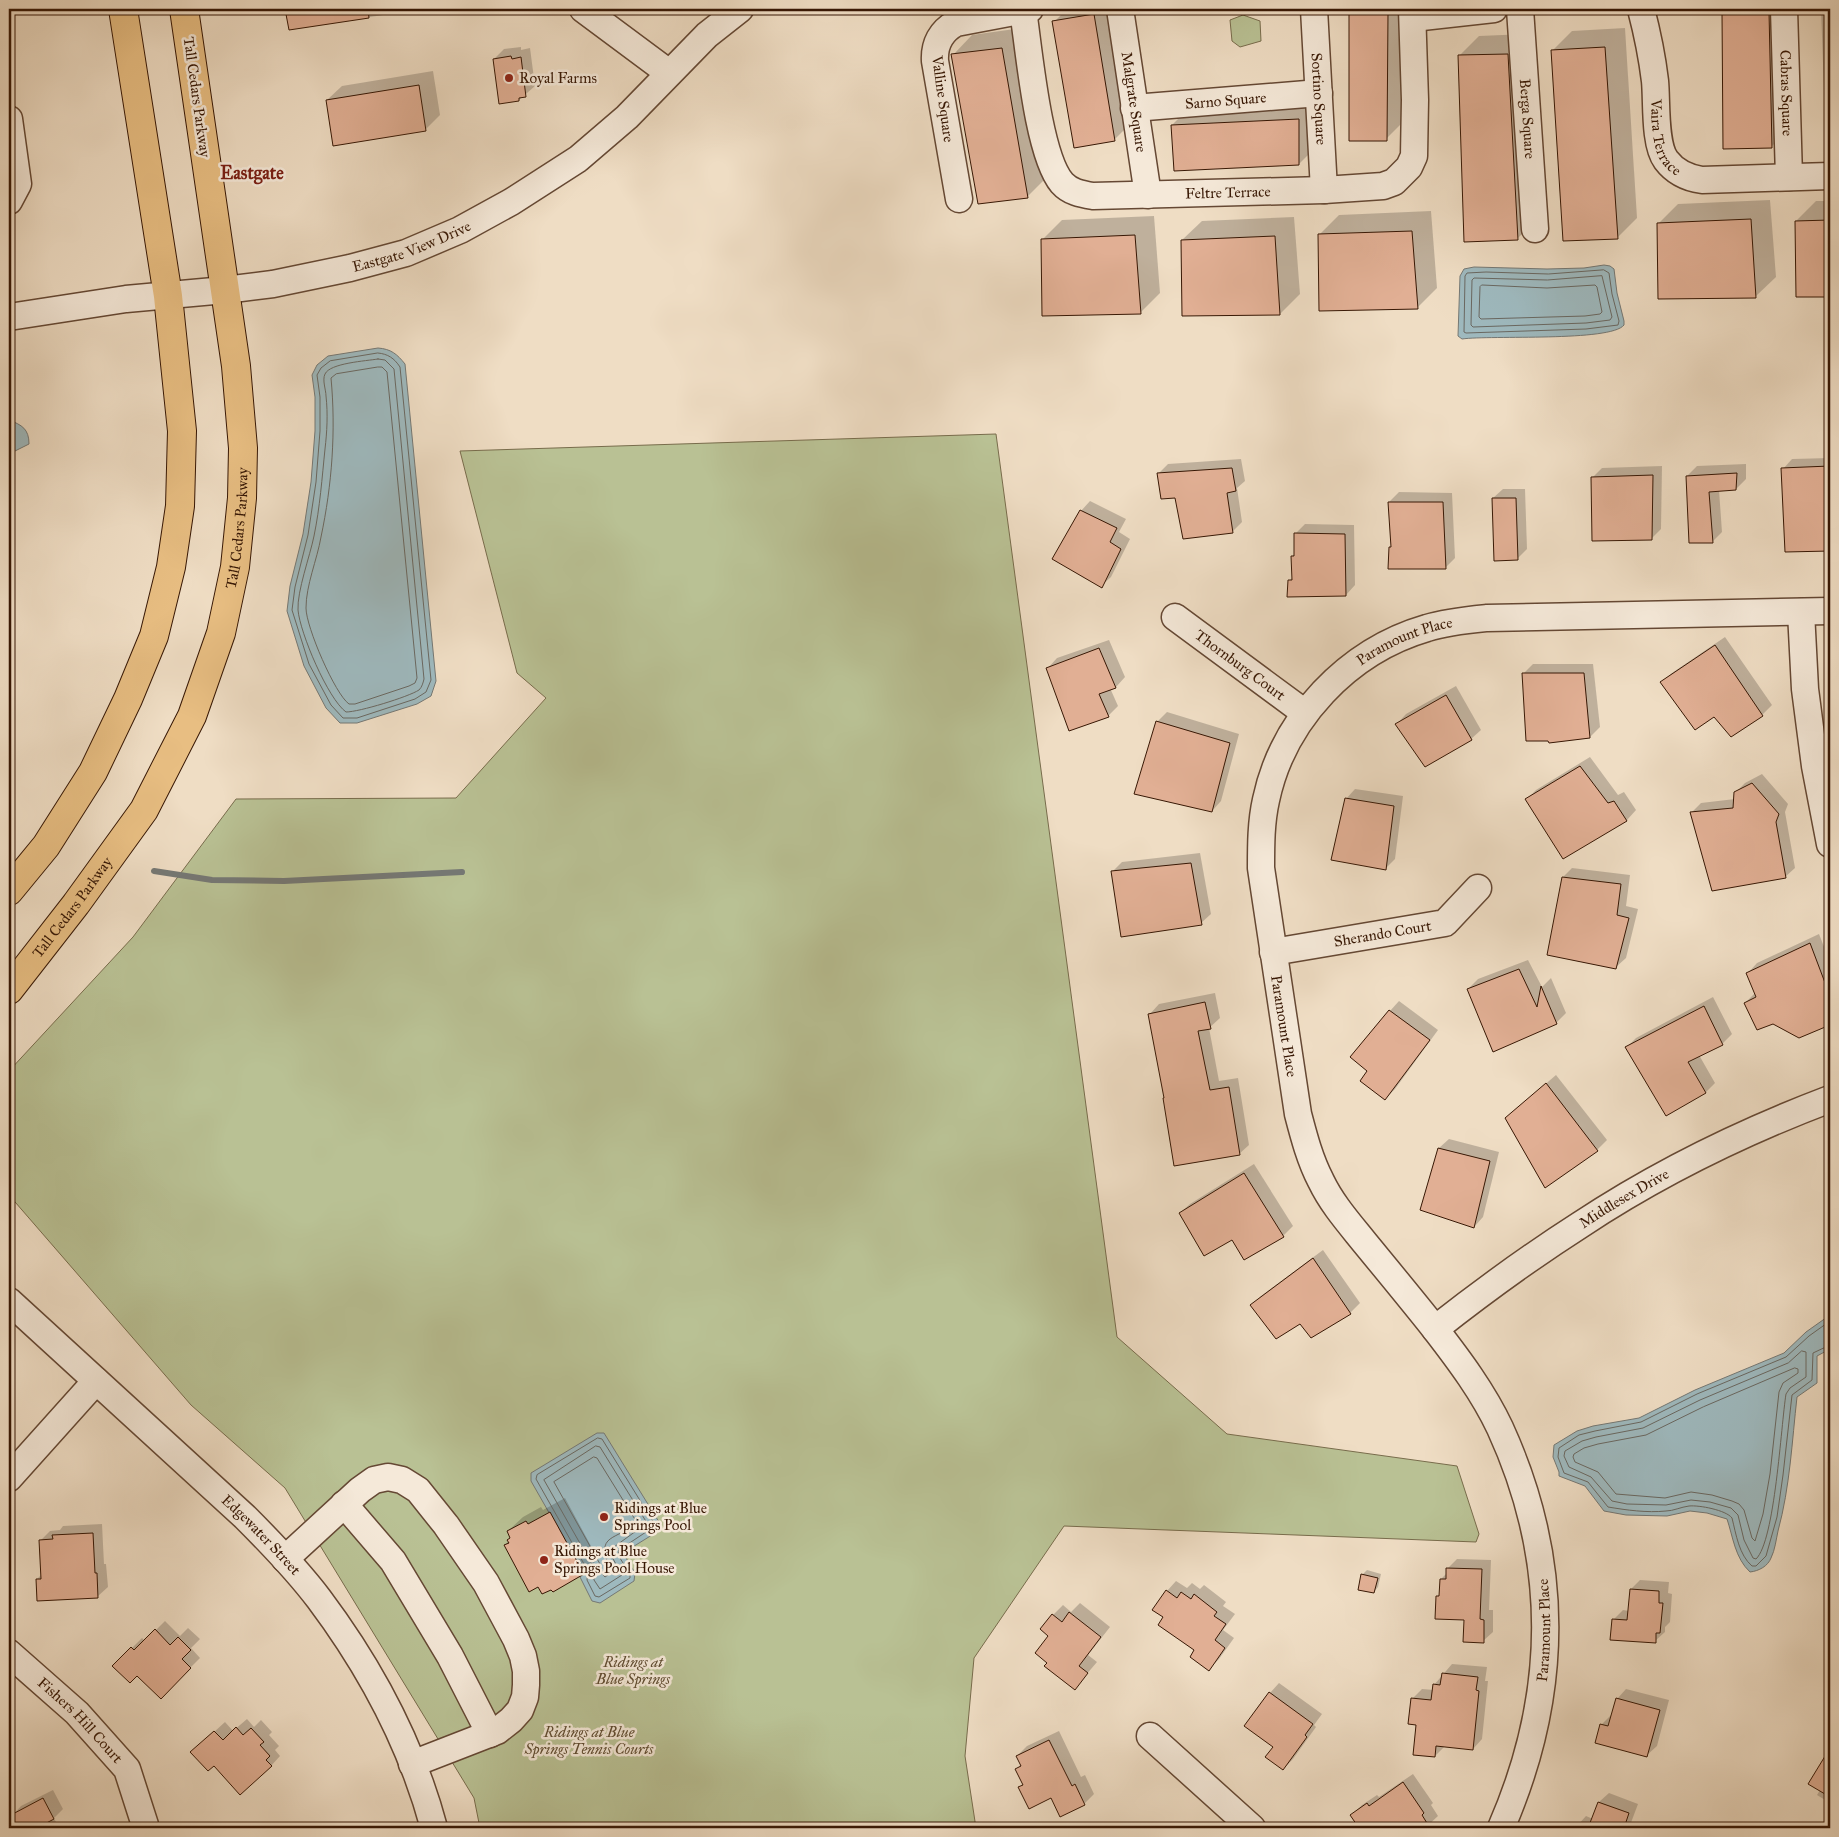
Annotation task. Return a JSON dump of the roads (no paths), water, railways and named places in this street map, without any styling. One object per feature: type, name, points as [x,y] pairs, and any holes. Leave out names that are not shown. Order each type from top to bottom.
[{"type":"main road","points":[[9,891],[46,846],[93,772],[128,699],[154,636],[171,567],[180,506],[182,431],[168,296],[123,9]]},
{"type":"main road","name":"Tall Cedars Parkway","points":[[9,990],[76,904],[144,810],[192,716],[221,633],[235,568],[242,498],[243,448],[236,366],[184,9]]},
{"type":"street","points":[[583,9],[669,73]]},
{"type":"street","name":"Eastgate View Drive","points":[[9,316],[126,299],[273,284],[350,268],[406,253],[460,230],[511,202],[578,159],[626,117],[707,35],[740,9]]},
{"type":"street","name":"Feltre Terrace","points":[[1027,9],[1037,103],[1049,160],[1063,184],[1074,192],[1093,196],[1324,190],[1383,186],[1394,182],[1409,167],[1414,156],[1415,100],[1412,13]]},
{"type":"street","name":"Valline Square","points":[[959,199],[934,61],[936,45],[940,35],[956,23],[1027,9]]},
{"type":"street","name":"Malgrate Square","points":[[1120,9],[1148,196]]},
{"type":"street","name":"Sortino Square","points":[[1314,9],[1324,190]]},
{"type":"street","points":[[1412,13],[1494,9]]},
{"type":"street","name":"Berga Square","points":[[1520,9],[1535,229]]},
{"type":"street","name":"Vaira Terrace","points":[[1641,9],[1648,34],[1655,82],[1658,130],[1665,159],[1689,178],[1702,180],[1830,176]]},
{"type":"street","name":"Cabras Square","points":[[1784,9],[1789,177]]},
{"type":"street","name":"Sarno Square","points":[[1134,108],[1318,93]]},
{"type":"street","points":[[9,119],[12,194]]},
{"type":"street","name":"Paramount Place","points":[[1501,1828],[1515,1797],[1530,1750],[1539,1711],[1545,1663],[1545,1624],[1541,1566],[1532,1518],[1518,1472],[1499,1427],[1471,1378],[1435,1329],[1338,1210],[1321,1183],[1310,1158],[1298,1114],[1261,868],[1261,831],[1266,799],[1275,768],[1288,739],[1305,713],[1327,687],[1358,661],[1389,642],[1436,626],[1463,620],[1487,618],[1830,611]]},
{"type":"street","points":[[1801,612],[1805,689],[1815,766],[1830,844]]},
{"type":"street","name":"Thornburg Court","points":[[1174,617],[1305,713]]},
{"type":"street","name":"Sherando Court","points":[[1273,952],[1445,923],[1478,888]]},
{"type":"street","name":"Middlesex Drive","points":[[1435,1329],[1498,1280],[1581,1224],[1668,1173],[1735,1139],[1830,1099]]},
{"type":"street","name":"Edgewater Street","points":[[9,1302],[245,1517],[285,1558],[318,1598],[353,1648],[383,1701],[412,1764],[434,1828]]},
{"type":"street","points":[[9,1478],[96,1381]]},
{"type":"street","points":[[285,1558],[360,1490],[374,1480],[388,1477],[402,1480],[418,1490],[446,1525],[486,1583],[516,1639],[526,1671],[525,1698],[520,1710],[497,1732],[412,1764]]},
{"type":"street","points":[[344,1504],[393,1561],[450,1656],[490,1734]]},
{"type":"street","name":"Fishers Hill Court","points":[[9,1653],[77,1713],[127,1769],[146,1825]]},
{"type":"street","points":[[1150,1736],[1252,1828]]},
{"type":"water","points":[[1604,265],[1614,269],[1617,293],[1624,321],[1624,325],[1614,330],[1597,334],[1549,337],[1462,339],[1458,336],[1460,276],[1464,269],[1474,267],[1584,268]]},
{"type":"water","points":[[378,348],[393,353],[405,364],[436,681],[431,696],[417,704],[357,723],[340,723],[326,708],[304,666],[287,611],[290,586],[303,534],[311,482],[315,431],[315,397],[312,375],[317,365],[328,356]]},
{"type":"water","points":[[9,420],[24,428],[28,435],[29,444],[9,454]]},
{"type":"water","points":[[1830,1315],[1830,1349],[1817,1356],[1817,1383],[1797,1397],[1790,1464],[1782,1514],[1770,1561],[1763,1568],[1750,1572],[1745,1566],[1735,1547],[1727,1519],[1707,1513],[1690,1511],[1667,1516],[1626,1515],[1604,1511],[1585,1486],[1559,1476],[1553,1457],[1554,1445],[1577,1431],[1593,1426],[1639,1418],[1695,1390],[1784,1353],[1806,1332]]},
{"type":"water","name":"Ridings at Blue Springs Pool","points":[[597,1433],[604,1433],[659,1522],[660,1530],[623,1553],[635,1573],[634,1581],[600,1603],[592,1601],[580,1577],[584,1574],[531,1481],[531,1473]]},
{"type":"waterway","points":[[154,871],[212,880],[284,881],[462,872]]},
{"type":"place","name":"Royal Farms","points":[[509,78]]},
{"type":"place","name":"Ridings at Blue Springs Pool","points":[[604,1517]]},
{"type":"place","name":"Ridings at Blue Springs Pool House","points":[[544,1560]]},
{"type":"district","name":"Eastgate","points":[[252,173]]},
{"type":"park label","name":"Ridings at Blue Springs","points":[[633,1670]]},
{"type":"park label","name":"Ridings at Blue Springs Tennis Courts","points":[[589,1740]]}]
